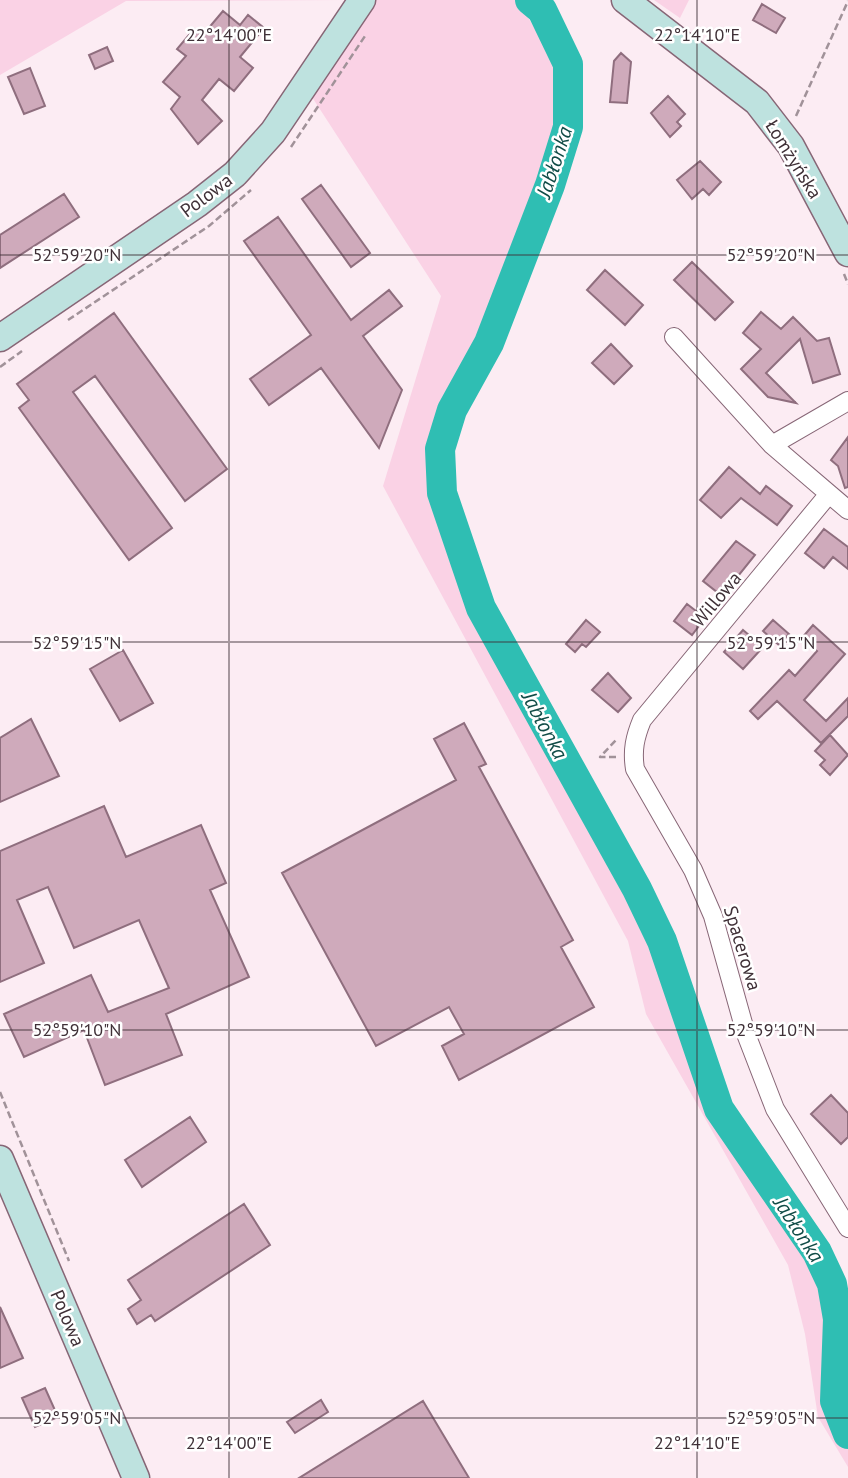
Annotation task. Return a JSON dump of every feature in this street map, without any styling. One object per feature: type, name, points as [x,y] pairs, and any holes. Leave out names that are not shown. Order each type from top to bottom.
[{"type":"street","name":"Polowa","points":[[0,338],[197,204],[235,174],[273,132],[362,0]]},
{"type":"street","name":"Łomżyńska","points":[[625,0],[757,102],[781,131],[846,263]]},
{"type":"street","points":[[674,337],[772,445],[848,510]]},
{"type":"street","points":[[772,445],[848,401]]},
{"type":"street","name":"Willowa","points":[[628,756],[642,720],[828,495]]},
{"type":"street","name":"Spacerowa","points":[[628,756],[693,870],[713,916],[746,1034],[775,1109],[848,1228]]},
{"type":"street","name":"Polowa","points":[[0,1159],[136,1478]]},
{"type":"path","points":[[781,131],[800,112],[848,1]]},
{"type":"path","points":[[846,263],[848,284]]},
{"type":"path","points":[[618,738],[600,757],[628,756]]},
{"type":"shaded area","points":[[0,0],[344,0],[126,1],[0,75]]},
{"type":"shaded area","points":[[376,0],[517,0],[557,64],[557,108],[546,166],[474,345],[430,430],[428,479],[455,571],[646,926],[662,965],[679,1037],[710,1110],[815,1275],[828,1318],[827,1406],[837,1430],[848,1443],[848,1467],[818,1417],[805,1334],[788,1265],[646,1014],[628,941],[383,486],[441,296],[312,97]]},
{"type":"shaded area","points":[[654,0],[689,0],[680,18]]},
{"type":"building","points":[[762,4],[785,18],[776,33],[753,20]]},
{"type":"building","points":[[223,11],[240,25],[248,15],[264,28],[240,57],[253,68],[234,91],[219,79],[202,100],[222,121],[198,144],[171,109],[180,97],[163,82],[186,56],[177,49],[194,29],[202,36]]},
{"type":"building","points":[[107,47],[113,61],[95,69],[89,55]]},
{"type":"building","points":[[621,53],[631,62],[627,103],[610,102],[614,61]]},
{"type":"building","points":[[30,68],[45,106],[24,114],[8,77]]},
{"type":"building","points":[[668,96],[685,114],[677,122],[681,126],[670,137],[651,113]]},
{"type":"building","points":[[700,161],[721,182],[709,195],[703,189],[692,199],[677,180]]},
{"type":"building","points":[[321,185],[370,253],[351,267],[302,199]]},
{"type":"building","points":[[64,194],[79,217],[0,268],[0,235]]},
{"type":"building","points":[[278,217],[351,320],[389,290],[402,306],[363,336],[402,390],[379,448],[321,368],[269,405],[250,379],[311,335],[244,241]]},
{"type":"building","points":[[692,262],[733,302],[715,320],[674,280]]},
{"type":"building","points":[[605,270],[643,305],[625,325],[587,290]]},
{"type":"building","points":[[761,312],[781,329],[793,317],[817,341],[829,338],[840,374],[813,383],[800,339],[766,373],[796,403],[768,397],[741,369],[761,349],[743,333]]},
{"type":"building","points":[[114,313],[227,469],[185,501],[95,376],[73,392],[172,528],[129,560],[19,408],[29,400],[17,384]]},
{"type":"building","points":[[611,344],[632,366],[614,384],[592,363]]},
{"type":"building","points":[[848,437],[848,487],[845,488],[838,466],[831,460]]},
{"type":"building","points":[[729,467],[760,494],[766,486],[792,506],[777,525],[741,498],[721,518],[700,500]]},
{"type":"building","points":[[824,529],[848,547],[848,569],[833,557],[824,568],[805,553]]},
{"type":"building","points":[[736,541],[755,555],[722,596],[703,581]]},
{"type":"building","points":[[687,604],[705,618],[692,635],[674,621]]},
{"type":"building","points":[[586,620],[600,632],[586,647],[582,644],[575,652],[566,644]]},
{"type":"building","points":[[773,620],[789,634],[779,645],[763,631]]},
{"type":"building","points":[[813,625],[845,654],[804,700],[826,721],[848,698],[848,716],[821,743],[777,701],[758,719],[750,711],[789,670],[795,676],[817,651],[802,638]]},
{"type":"building","points":[[743,630],[763,647],[743,669],[724,652]]},
{"type":"building","points":[[123,650],[153,703],[120,721],[90,669]]},
{"type":"building","points":[[608,673],[631,698],[618,712],[592,690]]},
{"type":"building","points":[[31,719],[59,776],[0,802],[0,738]]},
{"type":"building","points":[[464,723],[486,764],[479,767],[573,940],[561,947],[594,1007],[459,1080],[442,1046],[464,1034],[449,1007],[376,1046],[282,873],[456,780],[434,739]]},
{"type":"building","points":[[830,735],[848,755],[830,775],[820,765],[825,760],[815,751]]},
{"type":"building","points":[[104,806],[126,857],[201,825],[226,883],[210,890],[249,977],[166,1014],[182,1055],[105,1085],[84,1030],[24,1057],[4,1014],[91,975],[108,1012],[169,988],[139,920],[74,948],[48,887],[17,900],[44,963],[0,982],[0,851]]},
{"type":"building","points":[[831,1095],[848,1113],[848,1137],[841,1144],[811,1114]]},
{"type":"building","points":[[190,1117],[206,1142],[142,1187],[125,1160]]},
{"type":"building","points":[[244,1204],[270,1245],[155,1321],[151,1315],[137,1324],[128,1309],[141,1300],[128,1280]]},
{"type":"building","points":[[0,1307],[23,1358],[0,1368]]},
{"type":"building","points":[[45,1388],[58,1417],[35,1427],[22,1398]]},
{"type":"building","points":[[321,1400],[328,1412],[295,1433],[287,1422]]},
{"type":"building","points":[[423,1401],[469,1478],[299,1478]]},
{"type":"waterway","name":"Jabłonka","points":[[530,0],[542,10],[568,64],[568,127],[550,185],[489,343],[452,410],[440,449],[442,493],[481,608],[637,889],[662,941],[719,1109],[817,1252],[832,1284],[838,1319],[835,1401],[848,1434]]}]
